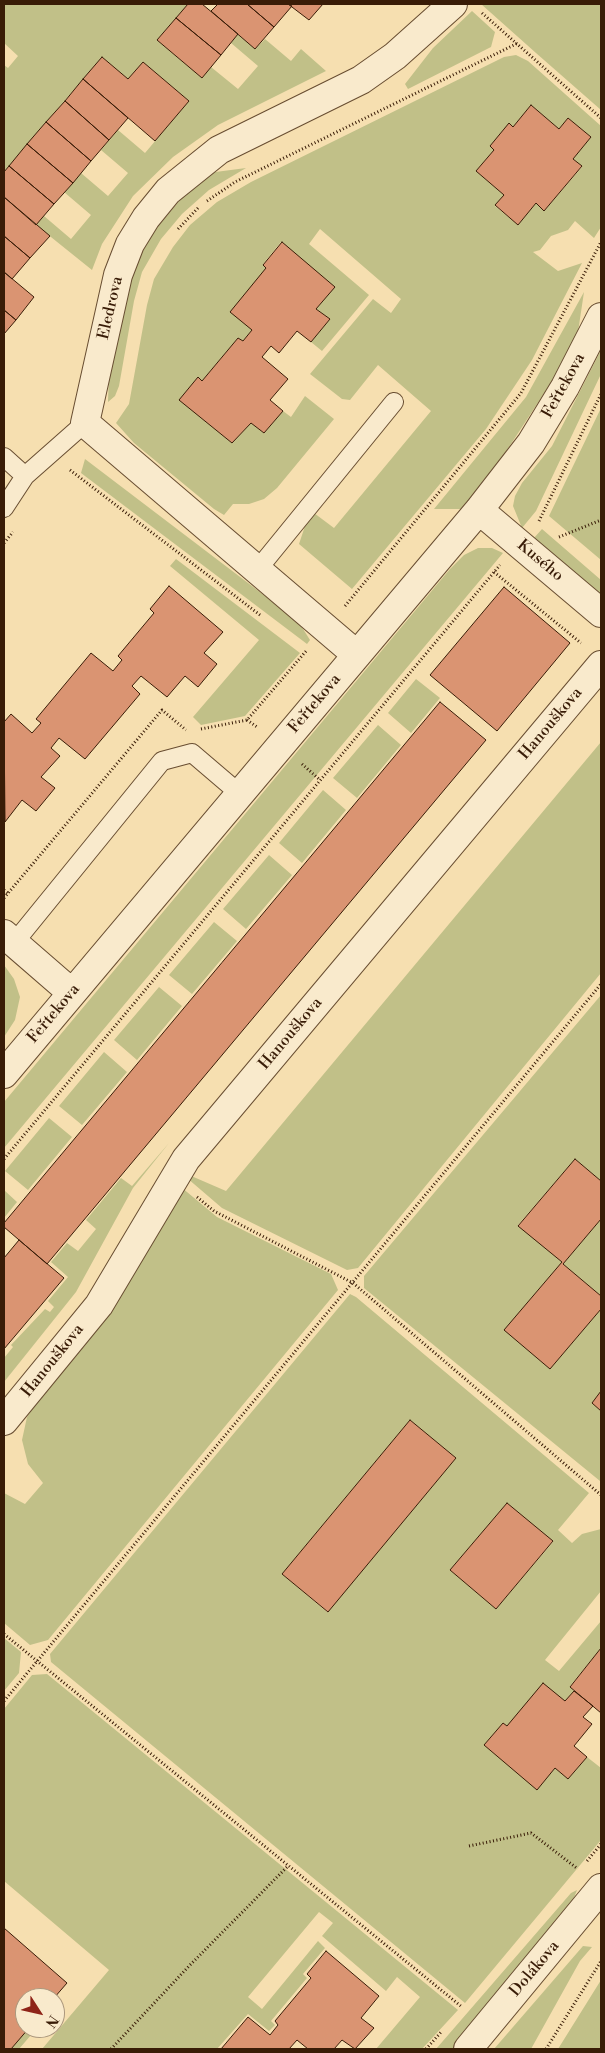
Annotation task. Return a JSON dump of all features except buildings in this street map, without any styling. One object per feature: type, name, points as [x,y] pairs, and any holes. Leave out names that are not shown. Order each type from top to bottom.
[{"type":"street","name":"Eledrova","points":[[90,427],[118,274],[130,244],[146,218],[168,191],[219,150],[361,80],[466,7]]},
{"type":"street","name":"Feřtekova","points":[[4,1074],[479,510],[531,443],[565,387],[601,317]]},
{"type":"street","points":[[90,427],[357,655]]},
{"type":"street","name":"Kusého","points":[[479,510],[601,613]]},
{"type":"street","name":"Hanouškova","points":[[4,1421],[99,1305],[186,1159],[594,656]]},
{"type":"street","points":[[9,938],[72,993]]},
{"type":"street","name":"Dolákova","points":[[468,2049],[601,1888]]},
{"type":"lane","points":[[258,569],[394,402]]},
{"type":"lane","points":[[4,508],[25,476],[90,427]]},
{"type":"lane","points":[[4,457],[25,476]]},
{"type":"lane","points":[[9,938],[162,760],[192,754],[240,794]]},
{"type":"path","points":[[466,7],[518,44],[601,118]]},
{"type":"path","points":[[174,235],[200,206],[235,182],[518,44]]},
{"type":"path","points":[[4,1159],[518,543],[540,520],[601,394]]},
{"type":"path","points":[[90,427],[67,468],[268,621]]},
{"type":"path","points":[[559,537],[601,520]]},
{"type":"path","points":[[4,543],[16,528]]},
{"type":"path","points":[[494,572],[594,656]]},
{"type":"path","points":[[299,644],[306,650]]},
{"type":"path","points":[[4,890],[8,893]]},
{"type":"path","points":[[4,1701],[601,984]]},
{"type":"path","points":[[175,1179],[214,1211],[352,1283],[601,1495]]},
{"type":"path","points":[[4,1634],[462,2007]]},
{"type":"path","points":[[469,1846],[531,1833],[579,1870]]},
{"type":"path","points":[[111,2049],[190,1965],[288,1866]]},
{"type":"path","points":[[546,2049],[601,1961]]},
{"type":"shaded area","points":[[4,4],[188,4],[157,40],[202,78],[211,67],[238,89],[258,66],[231,43],[238,34],[255,49],[265,39],[291,61],[301,49],[326,71],[218,125],[173,157],[133,196],[102,244],[92,270],[36,225],[44,216],[71,239],[91,215],[64,192],[81,173],[108,196],[128,173],[101,150],[118,130],[145,153],[189,101],[143,62],[128,79],[102,57],[4,172],[4,65],[8,68],[18,56],[4,43]]},
{"type":"shaded area","points":[[481,4],[601,4],[601,110],[536,53]]},
{"type":"shaded area","points":[[472,11],[495,32],[491,47],[408,89],[405,84],[433,48]]},
{"type":"shaded area","points":[[516,55],[528,61],[601,126],[601,227],[594,238],[575,221],[568,230],[551,236],[540,250],[533,252],[558,271],[582,263],[532,360],[486,429],[352,589],[299,544],[305,526],[314,513],[334,528],[431,411],[378,365],[350,400],[342,399],[310,374],[373,299],[391,313],[401,299],[320,229],[309,244],[369,295],[322,351],[311,342],[330,319],[316,309],[334,287],[281,242],[263,264],[266,268],[252,330],[243,341],[238,338],[202,381],[198,377],[180,400],[232,443],[251,423],[264,433],[283,411],[291,417],[305,396],[334,419],[277,488],[264,499],[249,504],[233,504],[224,515],[214,509],[134,443],[116,423],[129,404],[147,305],[154,279],[173,247],[190,225],[217,202],[251,182],[504,57]],"holes":[[[531,105],[559,129],[568,118],[591,137],[573,159],[582,167],[545,210],[536,203],[518,225],[495,206],[504,195],[476,171],[494,150],[490,146],[509,124],[513,127]]]},
{"type":"shaded area","points":[[246,168],[209,190],[182,214],[161,239],[142,272],[134,301],[119,386],[115,396],[108,402],[109,370],[135,264],[155,230],[180,200],[208,173]]},
{"type":"shaded area","points":[[584,292],[578,332],[558,372],[490,476],[461,509],[434,509],[526,397]]},
{"type":"shaded area","points":[[601,350],[601,374],[536,511],[522,528],[513,506],[515,496],[522,483],[552,446]]},
{"type":"shaded area","points":[[601,408],[601,560],[549,516]]},
{"type":"shaded area","points":[[85,459],[298,621],[310,640],[307,644],[81,473]]},
{"type":"shaded area","points":[[542,529],[601,580],[601,595],[534,538]]},
{"type":"shaded area","points":[[478,548],[492,548],[503,553],[4,1148],[4,1102],[450,569],[464,555]]},
{"type":"shaded area","points":[[176,559],[300,653],[245,716],[201,725],[193,717],[259,640],[170,566]]},
{"type":"shaded area","points":[[416,679],[440,698],[411,733],[388,713]]},
{"type":"shaded area","points":[[378,725],[401,745],[357,798],[333,778]]},
{"type":"shaded area","points":[[601,742],[601,973],[358,1268],[347,1270],[222,1208],[187,1178],[189,1175],[226,1191]]},
{"type":"shaded area","points":[[323,790],[346,810],[302,863],[279,843]]},
{"type":"shaded area","points":[[269,855],[292,875],[246,929],[223,909]]},
{"type":"shaded area","points":[[214,922],[237,941],[192,994],[169,975]]},
{"type":"shaded area","points":[[4,965],[14,979],[20,997],[15,1020],[4,1037]]},
{"type":"shaded area","points":[[159,987],[182,1006],[137,1060],[114,1040]]},
{"type":"shaded area","points":[[601,995],[601,1181],[575,1159],[518,1225],[562,1262],[505,1330],[550,1369],[601,1309],[601,1391],[592,1403],[601,1411],[600,1481],[364,1288],[364,1276]]},
{"type":"shaded area","points":[[104,1052],[127,1072],[82,1125],[59,1106]]},
{"type":"shaded area","points":[[49,1118],[72,1137],[28,1190],[5,1171]]},
{"type":"shaded area","points":[[169,1143],[133,1188],[76,1292],[4,1382],[4,1358],[13,1347],[11,1345],[45,1309],[50,1312],[54,1307],[48,1301],[68,1277],[51,1262],[67,1243],[78,1251],[96,1229],[86,1220],[121,1178],[132,1186]]},
{"type":"shaded area","points":[[181,1187],[217,1217],[331,1274],[338,1290],[48,1640],[30,1645],[4,1623],[4,1493],[25,1504],[43,1483],[28,1464],[22,1440],[27,1417]]},
{"type":"shaded area","points":[[4,1190],[17,1202],[4,1218]]},
{"type":"shaded area","points":[[601,1219],[601,1296],[563,1264]]},
{"type":"shaded area","points":[[350,1294],[356,1297],[589,1493],[558,1530],[572,1543],[582,1534],[601,1529],[601,1591],[545,1660],[559,1671],[601,1621],[601,1648],[570,1686],[574,1691],[565,1701],[507,1726],[503,1723],[484,1745],[537,1789],[555,1768],[568,1779],[587,1757],[601,1768],[601,1840],[465,2003],[51,1662],[50,1654]],"holes":[[[410,1420],[456,1458],[327,1612],[282,1574]],[[507,1503],[553,1542],[496,1609],[450,1570]]]},
{"type":"shaded area","points":[[4,1638],[21,1652],[19,1673],[4,1691]]},
{"type":"shaded area","points":[[47,1674],[458,2010],[422,2049],[376,2049],[420,1997],[397,1977],[386,1991],[322,1936],[333,1923],[319,1912],[248,1997],[262,2009],[318,1941],[325,1948],[303,1974],[307,1978],[271,2021],[275,2025],[269,2031],[248,2014],[217,2049],[42,2049],[51,2038],[65,2038],[65,2022],[109,1970],[4,1881],[4,1709],[32,1675]]},
{"type":"shaded area","points":[[577,1890],[567,1916],[479,2023],[453,2049],[436,2049],[571,1893]]},
{"type":"shaded area","points":[[583,1946],[592,1947],[580,1961],[531,2049],[494,2049]]},
{"type":"shaded area","points":[[601,1980],[601,2049],[558,2049]]},
{"type":"shaded area","points":[[20,2038],[28,2038],[19,2049],[11,2049]]}]
